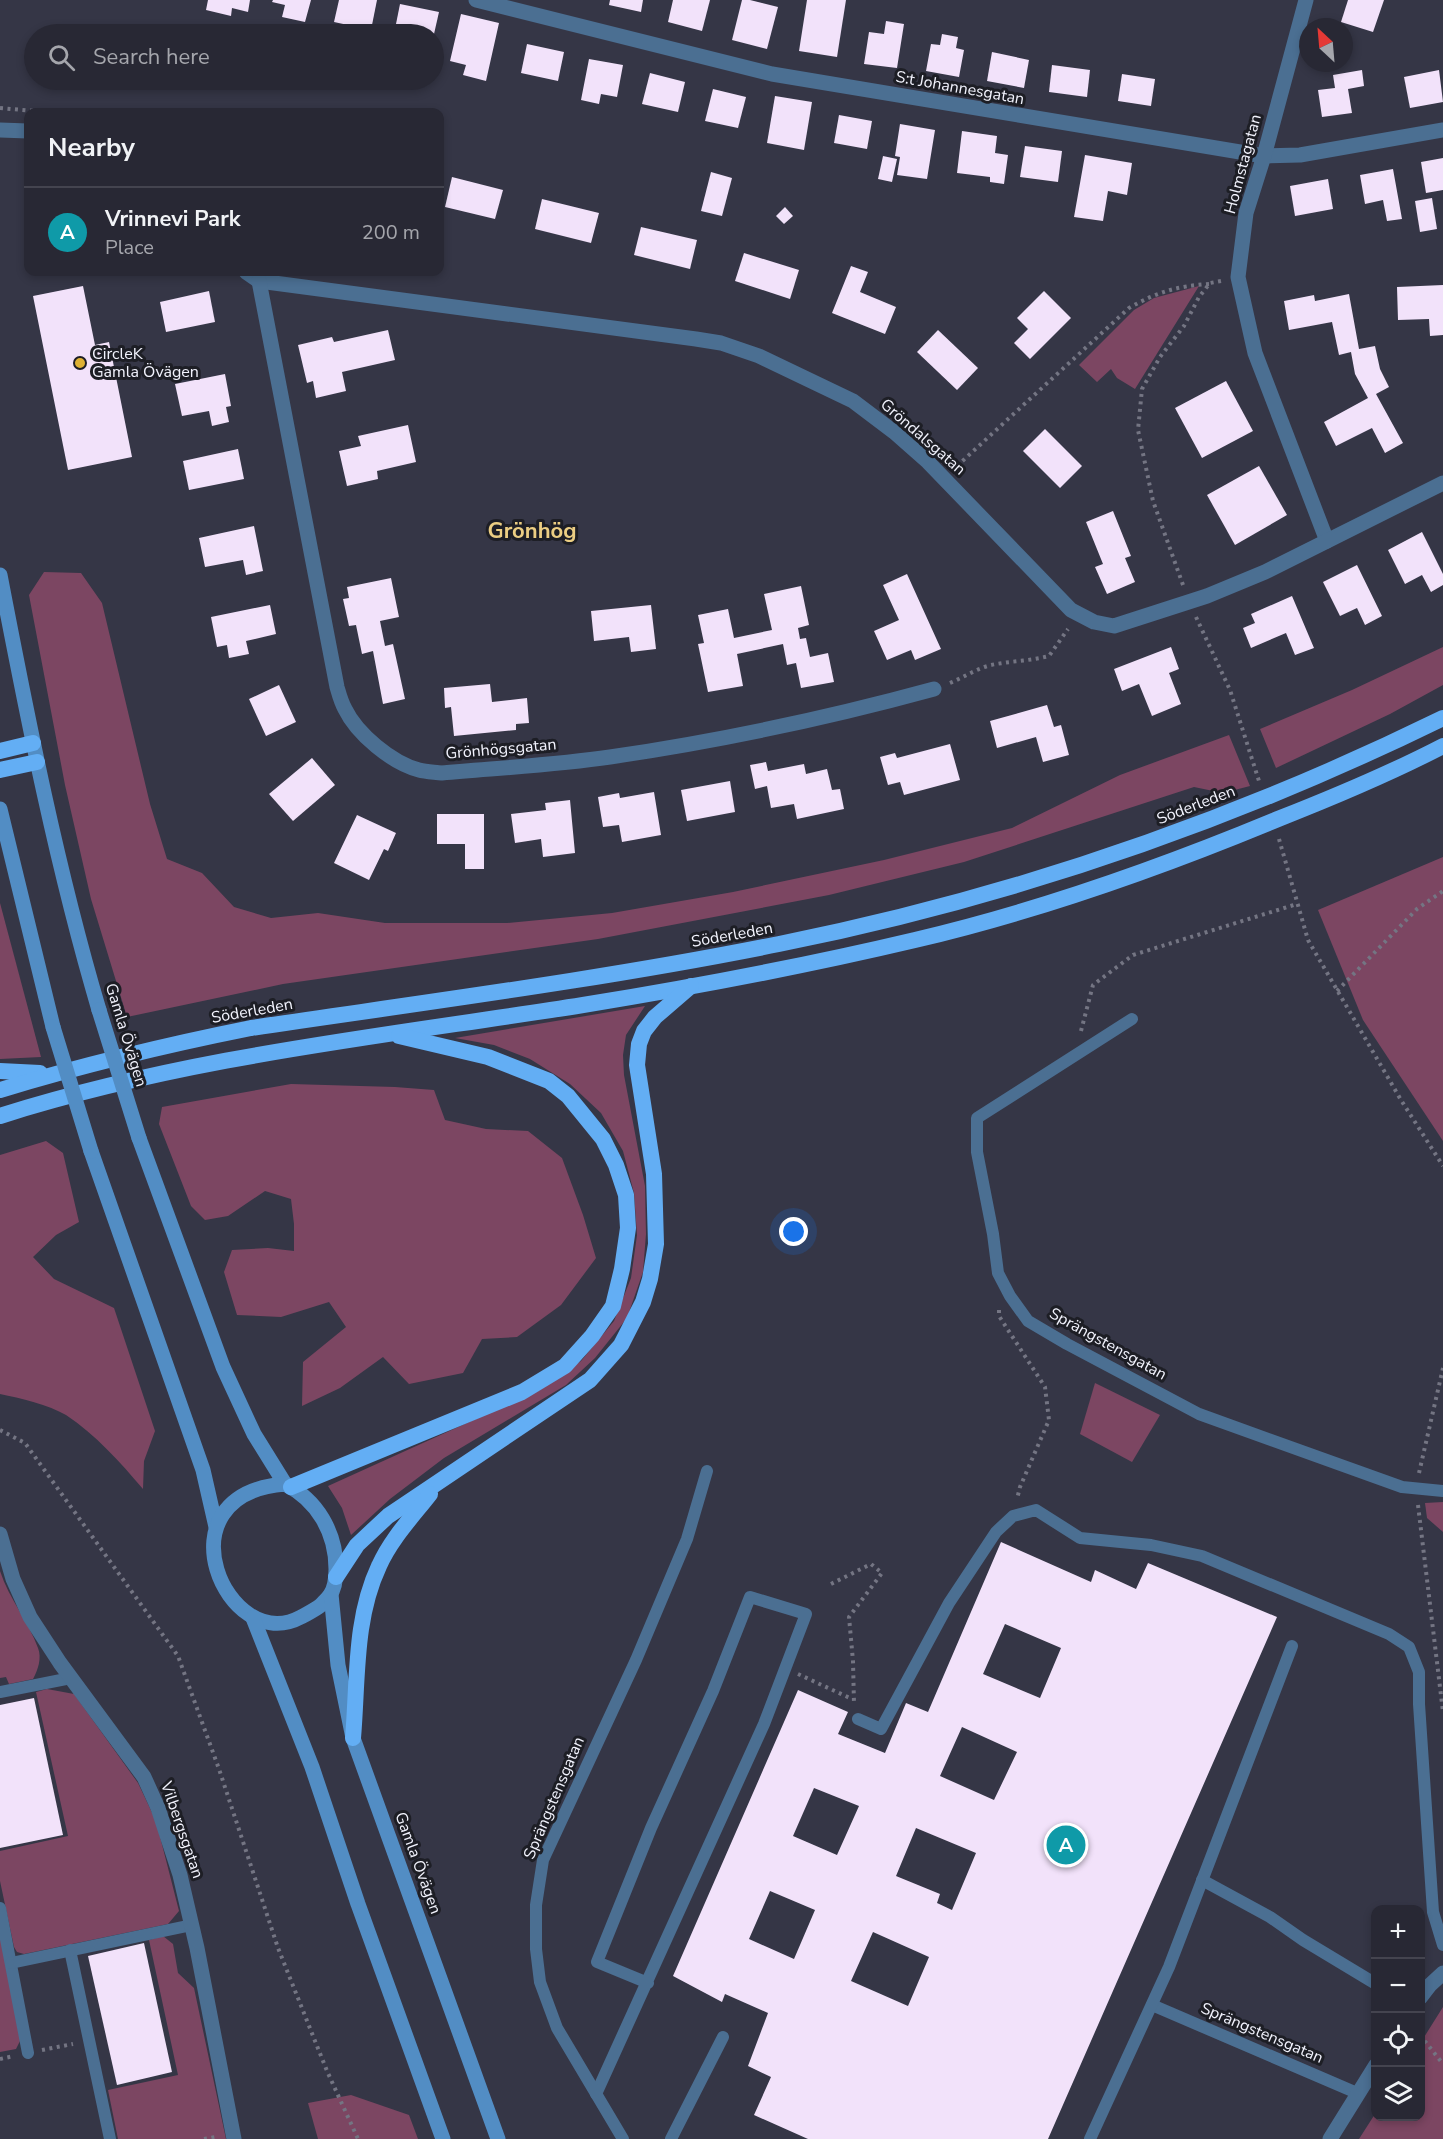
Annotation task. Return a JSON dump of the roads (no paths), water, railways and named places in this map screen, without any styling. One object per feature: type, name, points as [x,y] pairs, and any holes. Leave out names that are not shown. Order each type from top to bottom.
[{"type":"highway","name":"Söderleden","points":[[0,1090],[53,1074],[251,1028],[636,970],[780,944],[896,918],[1038,879],[1176,833],[1337,768],[1443,718]]},
{"type":"highway","points":[[0,751],[33,743]]},
{"type":"highway","points":[[0,1116],[180,1068],[691,986],[789,968],[918,940],[1051,902],[1193,855],[1357,787],[1443,746]]},
{"type":"highway","points":[[0,770],[37,762]]},
{"type":"highway","points":[[336,1577],[357,1545],[388,1516],[590,1380],[621,1345],[643,1302],[650,1279],[656,1244],[654,1174],[637,1065],[639,1044],[644,1031],[656,1017],[691,986]]},
{"type":"highway","points":[[288,1486],[522,1392],[565,1366],[592,1336],[613,1306],[622,1269],[628,1228],[626,1195],[616,1165],[603,1139],[568,1096],[549,1082],[488,1057],[390,1034]]},
{"type":"highway","points":[[0,1071],[53,1074]]},
{"type":"highway","points":[[353,1738],[358,1646],[364,1612],[379,1566],[398,1533],[441,1480]]},
{"type":"main road","name":"Gamla Övägen","points":[[0,575],[37,762],[82,951],[139,1138],[223,1367],[254,1434],[288,1486]]},
{"type":"main road","points":[[0,809],[53,1027],[91,1151],[196,1448],[216,1527]]},
{"type":"main road","points":[[267,1486],[288,1486],[303,1494],[319,1512],[332,1537],[336,1558],[336,1577],[331,1594],[317,1608],[294,1621],[274,1624],[253,1618],[236,1603],[222,1584],[212,1546],[216,1527],[229,1505],[247,1493],[267,1486]]},
{"type":"main road","name":"Gamla Övägen","points":[[331,1594],[338,1665],[353,1738],[498,2139]]},
{"type":"main road","points":[[253,1618],[312,1767],[358,1904],[443,2139]]},
{"type":"street","name":"S:t Johannesgatan","points":[[476,0],[772,74],[1264,156],[1300,155],[1443,130]]},
{"type":"street","name":"Holmstagatan","points":[[1306,0],[1264,156],[1246,213],[1238,277],[1255,353],[1327,541]]},
{"type":"street","points":[[0,130],[24,131]]},
{"type":"street","name":"Gröndalsgatan","points":[[253,276],[684,337],[721,344],[759,356],[853,401],[894,432],[944,478],[1071,610],[1094,622],[1114,626],[1190,602],[1265,572],[1443,483]]},
{"type":"street","name":"Grönhögsgatan","points":[[253,276],[271,336],[337,687],[345,709],[360,731],[400,762],[419,770],[442,773],[608,758],[778,728],[859,710],[934,689]]},
{"type":"street","name":"Vilbergsgatan","points":[[0,1534],[13,1579],[30,1617],[60,1663],[144,1777],[158,1808],[180,1875],[192,1924],[234,2139]]},
{"type":"street","points":[[1425,1992],[1443,1973]]},
{"type":"street","points":[[1330,2139],[1375,2067]]},
{"type":"lane","name":"Sprängstensgatan","points":[[1132,1019],[977,1118],[976,1152],[993,1234],[998,1273],[1010,1296],[1028,1321],[1199,1414],[1402,1487],[1443,1491]]},
{"type":"lane","name":"Sprängstensgatan","points":[[623,2139],[557,2028],[540,1982],[536,1949],[536,1905],[543,1860],[645,1638],[687,1539],[707,1471]]},
{"type":"lane","points":[[858,1719],[881,1728],[949,1604],[996,1532],[1013,1516],[1036,1510],[1080,1538],[1151,1545],[1202,1556],[1389,1634],[1409,1647],[1419,1672],[1419,1704],[1433,1912],[1443,1945]]},
{"type":"lane","points":[[596,2094],[648,1983],[692,1879],[764,1724],[806,1614],[750,1597],[713,1691],[651,1828],[597,1962],[648,1983]]},
{"type":"lane","points":[[1090,2139],[1152,2005],[1292,1646]]},
{"type":"lane","points":[[0,1692],[71,1678]]},
{"type":"lane","points":[[1202,1880],[1270,1917],[1371,1981]]},
{"type":"lane","points":[[0,1908],[28,2053]]},
{"type":"lane","points":[[10,1963],[192,1924]]},
{"type":"lane","points":[[70,1950],[110,2139]]},
{"type":"lane","name":"Sprängstensgatan","points":[[1152,2005],[1357,2093]]},
{"type":"lane","points":[[671,2139],[723,2037]]},
{"type":"place","name":"CircleK Gamla Övägen","points":[[80,363]]},
{"type":"place","name":"Vrinnevi Park","points":[[1066,1845]]},
{"type":"district","name":"Grönhög","points":[[532,531]]}]
